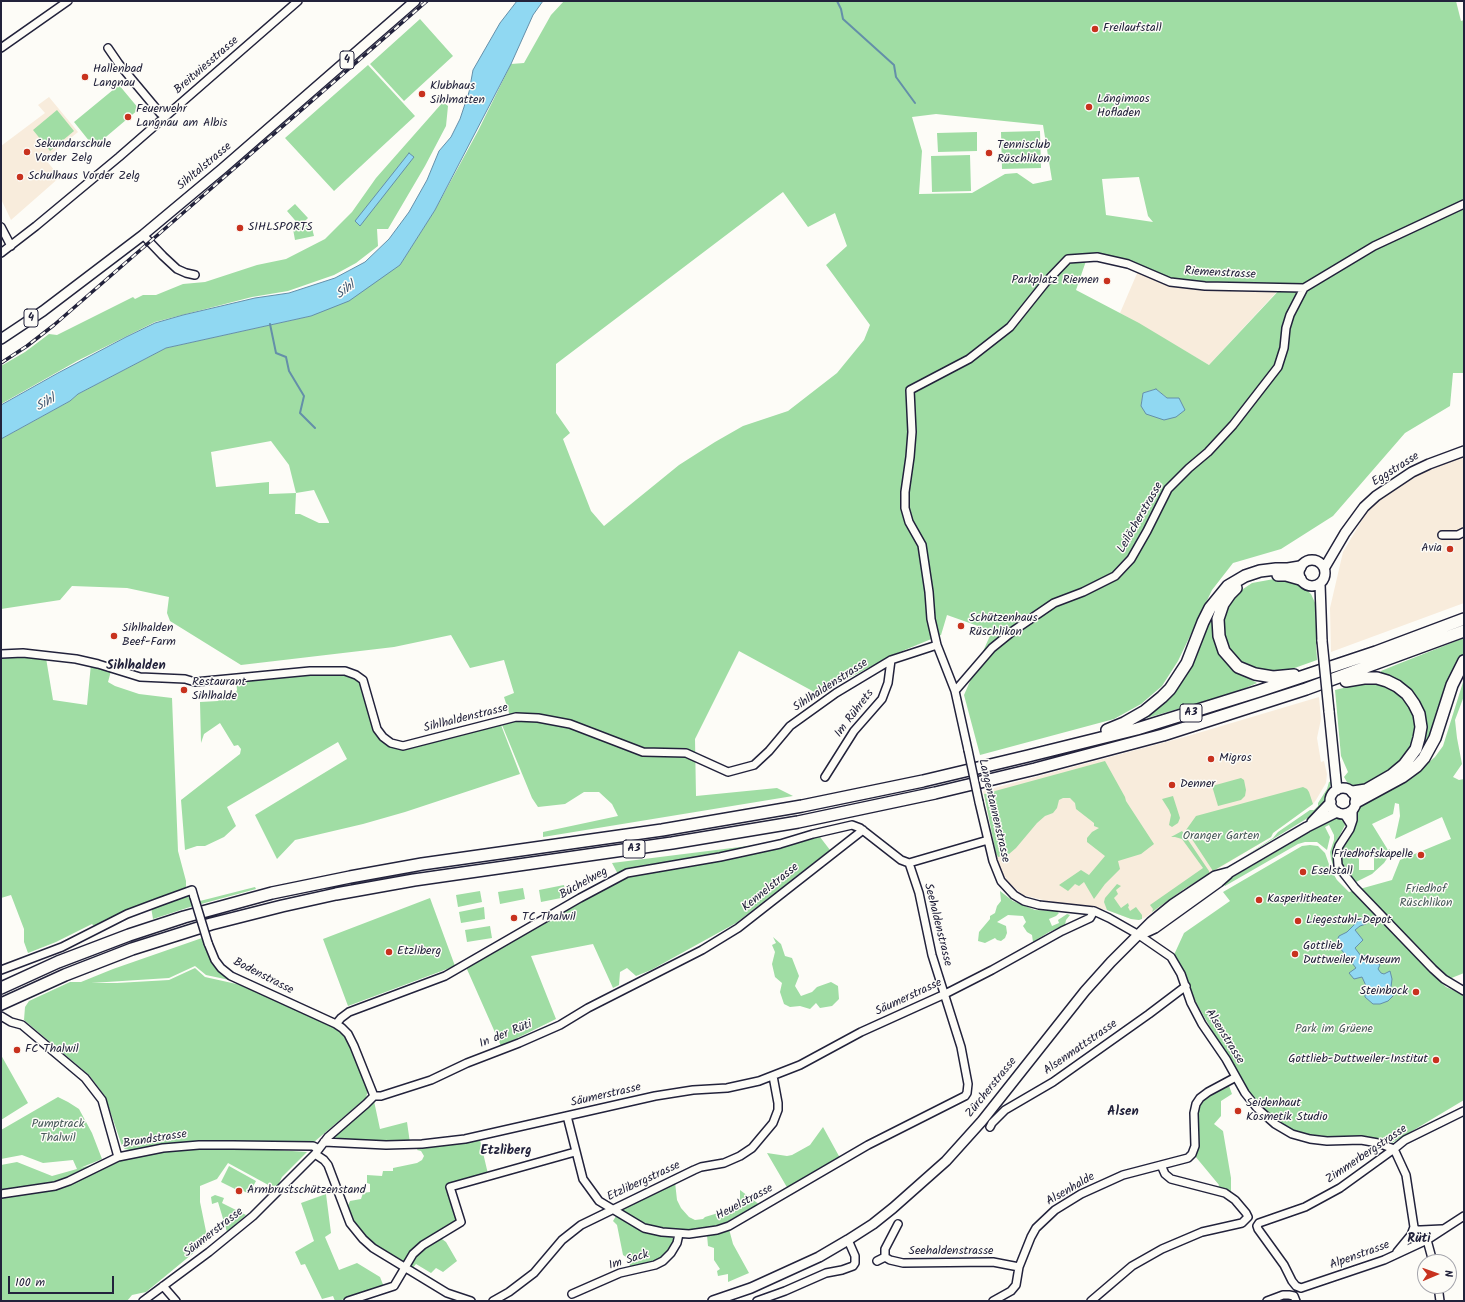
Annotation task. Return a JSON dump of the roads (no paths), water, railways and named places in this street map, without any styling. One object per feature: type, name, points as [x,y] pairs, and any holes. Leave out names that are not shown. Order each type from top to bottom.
[{"type":"highway","points":[[1064,747],[1124,723],[1145,711],[1162,697],[1174,684],[1182,672],[1210,608],[1228,586],[1244,576],[1260,571],[1300,567]]},
{"type":"highway","points":[[1304,582],[1286,575],[1270,575],[1252,579],[1238,586],[1230,594],[1221,608],[1218,625],[1219,636],[1222,646],[1230,659],[1238,667],[1248,672],[1260,676],[1273,677],[1317,672]]},
{"type":"highway","name":"A3","points":[[1,988],[64,960],[130,935],[184,917],[278,891],[422,864],[669,829],[789,809],[923,781],[1064,747],[1170,719],[1317,672],[1464,618]]},
{"type":"highway","name":"A3","points":[[1,1004],[64,975],[132,949],[211,924],[282,906],[414,880],[672,843],[798,822],[869,808],[992,780],[1163,735],[1306,689],[1464,631]]},
{"type":"highway","points":[[1347,801],[1402,777],[1417,766],[1424,758],[1435,738],[1452,684],[1464,661]]},
{"type":"highway","points":[[1306,689],[1360,678],[1380,679],[1401,688],[1410,697],[1416,707],[1420,718],[1420,734],[1416,749],[1410,759],[1401,769],[1385,780],[1347,801]]},
{"type":"main road","name":"Sihltalstrasse","points":[[1,339],[42,311],[143,235],[222,169],[415,1]]},
{"type":"main road","name":"Eggstrasse","points":[[1325,567],[1337,545],[1364,507],[1386,488],[1412,472],[1464,451]]},
{"type":"main road","name":"Eggstrasse","points":[[1317,560],[1337,545]]},
{"type":"main road","points":[[1322,607],[1299,573],[1300,567],[1307,560],[1317,560],[1325,567],[1325,576],[1320,584],[1322,607],[1322,641],[1335,766],[1347,801],[1333,809],[1331,802]]},
{"type":"main road","points":[[1304,582],[1316,586],[1320,584]]},
{"type":"main road","name":"Zürcherstrasse","points":[[1308,827],[1331,802],[1331,796],[1347,801]]},
{"type":"main road","name":"Zürcherstrasse","points":[[713,1301],[751,1288],[796,1268],[848,1240],[893,1208],[946,1161],[982,1121],[1085,991],[1151,922],[1179,900],[1215,876],[1230,872],[1308,827],[1347,801]]},
{"type":"street","points":[[1,48],[68,1]]},
{"type":"street","name":"Breitwiesstrasse","points":[[1,253],[108,167],[298,1]]},
{"type":"street","points":[[108,48],[119,64],[165,117]]},
{"type":"street","points":[[1304,288],[1374,246],[1464,204]]},
{"type":"street","points":[[1,227],[11,246]]},
{"type":"street","points":[[143,235],[177,269],[186,274],[196,275]]},
{"type":"street","name":"Riemenstrasse","points":[[1068,259],[1097,257],[1128,264],[1170,282],[1198,285],[1304,288]]},
{"type":"street","name":"Langentannenstrasse","points":[[1068,259],[1046,282],[1010,327],[969,359],[910,390],[912,432],[905,492],[905,508],[909,522],[922,545],[929,592],[931,619],[937,646],[955,691],[988,840],[996,871],[1001,881],[1014,895],[1024,901],[1039,905],[1094,911],[1110,918],[1139,935]]},
{"type":"street","name":"Leilöcherstrasse","points":[[955,691],[992,648],[1013,631],[1054,603],[1083,592],[1114,576],[1131,559],[1168,489],[1208,452],[1233,425],[1278,367],[1284,348],[1286,328],[1290,315],[1304,288]]},
{"type":"street","points":[[1442,535],[1458,535],[1464,532]]},
{"type":"street","name":"Sihlhaldenstrasse","points":[[1,654],[23,653],[76,659],[140,677],[195,682],[310,671],[345,671],[356,675],[363,680],[377,729],[390,743],[403,746],[516,717],[538,718],[570,724],[643,752],[686,753],[728,772],[754,765],[769,751],[790,726],[836,693],[891,660],[937,646]]},
{"type":"street","name":"Im Rührets","points":[[824,777],[854,731],[882,699],[888,683],[891,660]]},
{"type":"street","points":[[1347,801],[1351,826],[1337,852],[1338,864],[1345,877],[1444,979],[1464,991]]},
{"type":"street","name":"Büchelweg","points":[[336,1024],[349,1012],[445,976],[627,873],[720,857],[780,844],[813,834],[852,825],[857,825],[863,830]]},
{"type":"street","points":[[863,830],[901,860],[909,863],[988,840]]},
{"type":"street","name":"Kennelstrasse","points":[[641,980],[688,957],[738,928],[863,830]]},
{"type":"street","name":"Seehaldenstrasse","points":[[909,863],[919,893],[930,950],[959,1038],[968,1084],[968,1089],[965,1096],[954,1101]]},
{"type":"street","name":"Bodenstrasse","points":[[1,970],[62,947],[127,914],[192,890],[208,943],[215,960],[221,968],[231,976],[336,1024],[348,1034],[374,1096]]},
{"type":"street","name":"Säumerstrasse","points":[[143,1301],[222,1242],[253,1216],[317,1152],[324,1142],[386,1145],[422,1144],[465,1139],[668,1094],[741,1085],[773,1076],[800,1065],[861,1032],[945,994],[992,970],[1062,931],[1090,918],[1094,911]]},
{"type":"street","name":"Alsenstrasse","points":[[1139,935],[1171,957],[1186,986],[1191,1003],[1197,1015],[1236,1077],[1208,1092],[1200,1098],[1196,1104],[1194,1113],[1194,1146],[1192,1154],[1184,1160],[1161,1165]]},
{"type":"street","name":"In der Rüti","points":[[374,1096],[381,1096],[431,1080],[467,1063],[519,1043],[560,1025],[588,1008],[641,980]]},
{"type":"street","name":"Alsenmattstrasse","points":[[990,1127],[1005,1110],[1052,1082],[1149,1014],[1186,986]]},
{"type":"street","points":[[1,1016],[11,1022],[22,1025],[88,1082],[102,1100],[118,1157]]},
{"type":"street","name":"Etzlibergstrasse","points":[[493,1301],[509,1292],[534,1273],[554,1249],[572,1231],[591,1219],[694,1170],[732,1160],[752,1148],[773,1124],[778,1110],[773,1076]]},
{"type":"street","points":[[1236,1077],[1245,1093],[1257,1108],[1276,1124],[1292,1134],[1327,1142],[1361,1140],[1378,1143],[1394,1149],[1406,1175],[1414,1227],[1411,1235],[1396,1254]]},
{"type":"street","points":[[324,1142],[374,1096]]},
{"type":"street","name":"Heuelstrasse","points":[[567,1116],[583,1180],[599,1201],[644,1228],[679,1234],[705,1233],[729,1226],[868,1145],[954,1101]]},
{"type":"street","name":"Zimmerbergstrasse","points":[[1304,1288],[1298,1287],[1292,1281],[1284,1265],[1258,1230],[1257,1226],[1259,1223],[1305,1207],[1340,1188],[1405,1140],[1464,1111]]},
{"type":"street","name":"Brandstrasse","points":[[1,1194],[54,1186],[70,1181],[118,1157],[164,1148],[199,1145],[313,1146],[317,1152]]},
{"type":"street","points":[[317,1152],[328,1165],[350,1223],[357,1234],[373,1248],[447,1293],[471,1301]]},
{"type":"street","points":[[348,1301],[394,1286],[413,1254],[423,1245],[461,1222],[450,1187],[575,1152]]},
{"type":"street","points":[[1091,1301],[1132,1266],[1162,1249],[1202,1232],[1242,1223],[1248,1217],[1236,1200],[1225,1193],[1171,1179],[1165,1174],[1161,1165]]},
{"type":"street","name":"Alsenhalde","points":[[1019,1267],[1025,1250],[1036,1228],[1055,1210],[1101,1184],[1123,1175],[1161,1165]]},
{"type":"street","name":"Alpenstrasse","points":[[1304,1288],[1396,1254],[1427,1240],[1464,1216]]},
{"type":"street","points":[[877,1261],[885,1257],[886,1244],[898,1224]]},
{"type":"street","points":[[1414,1227],[1416,1230],[1444,1228]]},
{"type":"street","name":"Im Sack","points":[[572,1294],[620,1273],[655,1265],[663,1261],[671,1253],[677,1243],[679,1234]]},
{"type":"street","points":[[757,1301],[786,1291],[826,1273],[853,1266],[855,1263],[855,1256],[848,1240]]},
{"type":"street","points":[[1427,1240],[1431,1254]]},
{"type":"street","name":"Seehaldenstrasse","points":[[885,1257],[890,1260],[903,1263],[993,1262],[1019,1267]]},
{"type":"street","points":[[993,1301],[1014,1288],[1018,1281],[1019,1267]]},
{"type":"street","points":[[163,1286],[176,1301]]},
{"type":"street","points":[[1267,1301],[1286,1295],[1295,1299]]},
{"type":"water","name":"Sihl","points":[[517,1],[543,1],[533,15],[511,64],[435,210],[400,265],[349,301],[311,316],[166,348],[78,394],[70,401],[1,439],[1,405],[126,337],[155,323],[183,315],[255,298],[289,293],[335,278],[365,262],[389,239],[409,212],[427,180],[439,151],[451,137],[460,119],[469,92],[473,70],[500,23]]},
{"type":"water","points":[[409,153],[414,157],[360,226],[355,221]]},
{"type":"water","points":[[1156,389],[1167,398],[1179,398],[1185,410],[1176,417],[1164,420],[1146,414],[1141,406],[1143,393]]},
{"type":"water","points":[[1361,918],[1364,918],[1367,921],[1366,924],[1355,930],[1363,940],[1355,948],[1361,956],[1369,955],[1380,965],[1378,969],[1381,973],[1384,974],[1390,971],[1392,979],[1391,987],[1395,994],[1388,1001],[1380,1004],[1373,1004],[1365,997],[1367,988],[1362,977],[1354,979],[1349,973],[1356,968],[1336,943],[1339,936],[1347,932]]},
{"type":"waterway","points":[[837,1],[841,9],[843,19],[894,65],[896,77],[915,103]]},
{"type":"waterway","points":[[270,324],[276,353],[286,357],[289,371],[304,396],[300,413],[315,428]]},
{"type":"railway","points":[[1,363],[27,346],[54,325],[427,1]]},
{"type":"place","name":"Freilaufstall","points":[[1095,29]]},
{"type":"place","name":"Hallenbad Langnau","points":[[85,77]]},
{"type":"place","name":"Klubhaus Sihlmatten","points":[[422,94]]},
{"type":"place","name":"Längimoos Hofladen","points":[[1089,107]]},
{"type":"place","name":"Feuerwehr Langnau am Albis","points":[[128,117]]},
{"type":"place","name":"Sekundarschule Vorder Zelg","points":[[27,152]]},
{"type":"place","name":"Tennisclub Rüschlikon","points":[[989,153]]},
{"type":"place","name":"Schulhaus Vorder Zelg","points":[[20,177]]},
{"type":"place","name":"SIHLSPORTS","points":[[240,228]]},
{"type":"place","name":"Parkplatz Riemen","points":[[1107,281]]},
{"type":"place","name":"Avia","points":[[1450,549]]},
{"type":"place","name":"Schützenhaus Rüschlikon","points":[[961,626]]},
{"type":"place","name":"Sihlhalden Beef-Farm","points":[[114,636]]},
{"type":"place","name":"Restaurant Sihlhalde","points":[[184,690]]},
{"type":"place","name":"Migros","points":[[1211,759]]},
{"type":"place","name":"Denner","points":[[1172,785]]},
{"type":"place","name":"Friedhofskapelle","points":[[1421,855]]},
{"type":"place","name":"Eselstall","points":[[1303,872]]},
{"type":"place","name":"Kasperlitheater","points":[[1259,900]]},
{"type":"place","name":"TC Thalwil","points":[[514,918]]},
{"type":"place","name":"Liegestuhl-Depot","points":[[1298,921]]},
{"type":"place","name":"Etzliberg","points":[[389,952]]},
{"type":"place","name":"Gottlieb Duttweiler Museum","points":[[1295,954]]},
{"type":"place","name":"Steinbock","points":[[1416,992]]},
{"type":"place","name":"FC Thalwil","points":[[17,1050]]},
{"type":"place","name":"Gottlieb-Duttweiler-Institut","points":[[1436,1060]]},
{"type":"place","name":"Seidenhaut Kosmetik Studio","points":[[1238,1111]]},
{"type":"place","name":"Armbrustschützenstand","points":[[239,1191]]},
{"type":"district","name":"Sihlhalden","points":[[136,667]]},
{"type":"district","name":"Alsen","points":[[1123,1113]]},
{"type":"district","name":"Etzliberg","points":[[506,1152]]},
{"type":"district","name":"Rüti","points":[[1419,1240]]},
{"type":"park label","name":"Oranger Garten","points":[[1221,837]]},
{"type":"park label","name":"Friedhof Rüschlikon","points":[[1426,897]]},
{"type":"park label","name":"Park im Grüene","points":[[1334,1030]]},
{"type":"park label","name":"Pumptrack Thalwil","points":[[58,1132]]}]
